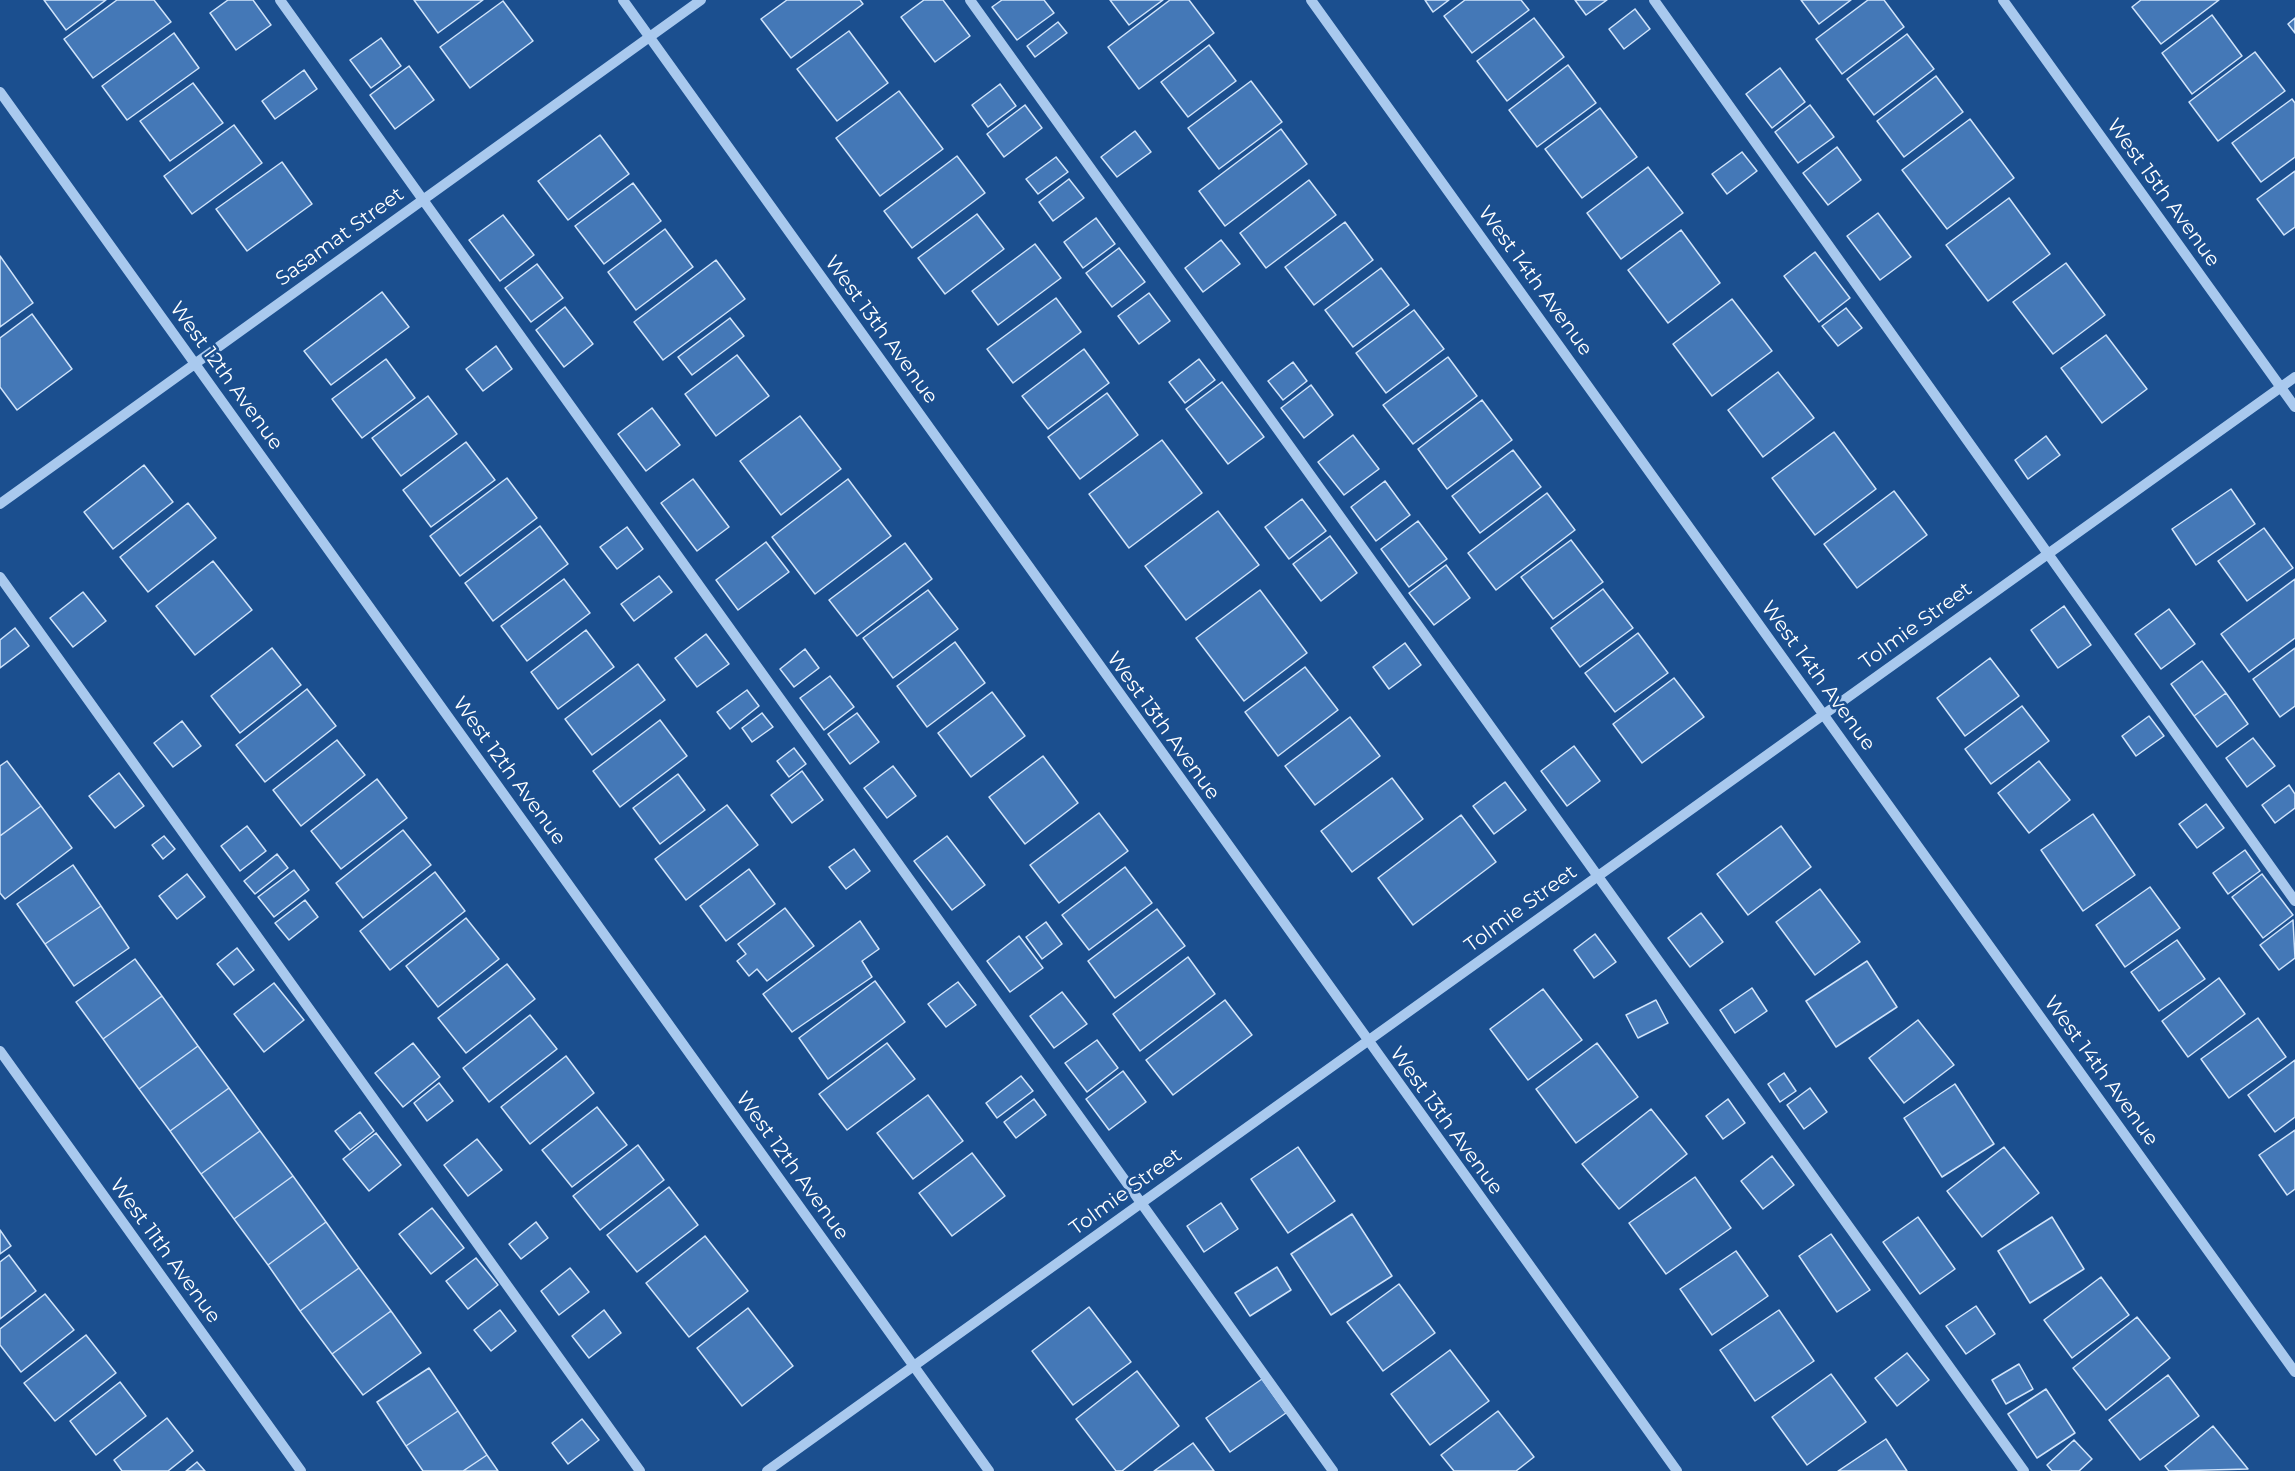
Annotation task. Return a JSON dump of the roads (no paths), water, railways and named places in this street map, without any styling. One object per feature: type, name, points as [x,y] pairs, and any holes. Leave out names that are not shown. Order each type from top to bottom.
[{"type":"street","points":[[280,0],[1333,1471]]},
{"type":"street","name":"West 13th Avenue","points":[[623,0],[1677,1471]]},
{"type":"street","name":"Sasamat Street","points":[[0,504],[701,0]]},
{"type":"street","points":[[970,0],[2024,1471]]},
{"type":"street","name":"West 14th Avenue","points":[[1311,0],[2295,1372]]},
{"type":"street","points":[[1654,0],[2295,901]]},
{"type":"street","name":"West 15th Avenue","points":[[2003,0],[2295,407]]},
{"type":"street","name":"West 12th Avenue","points":[[0,92],[989,1471]]},
{"type":"street","name":"Tolmie Street","points":[[767,1471],[2295,377]]},
{"type":"street","points":[[0,577],[640,1471]]},
{"type":"street","name":"West 11th Avenue","points":[[0,1051],[302,1471]]}]
